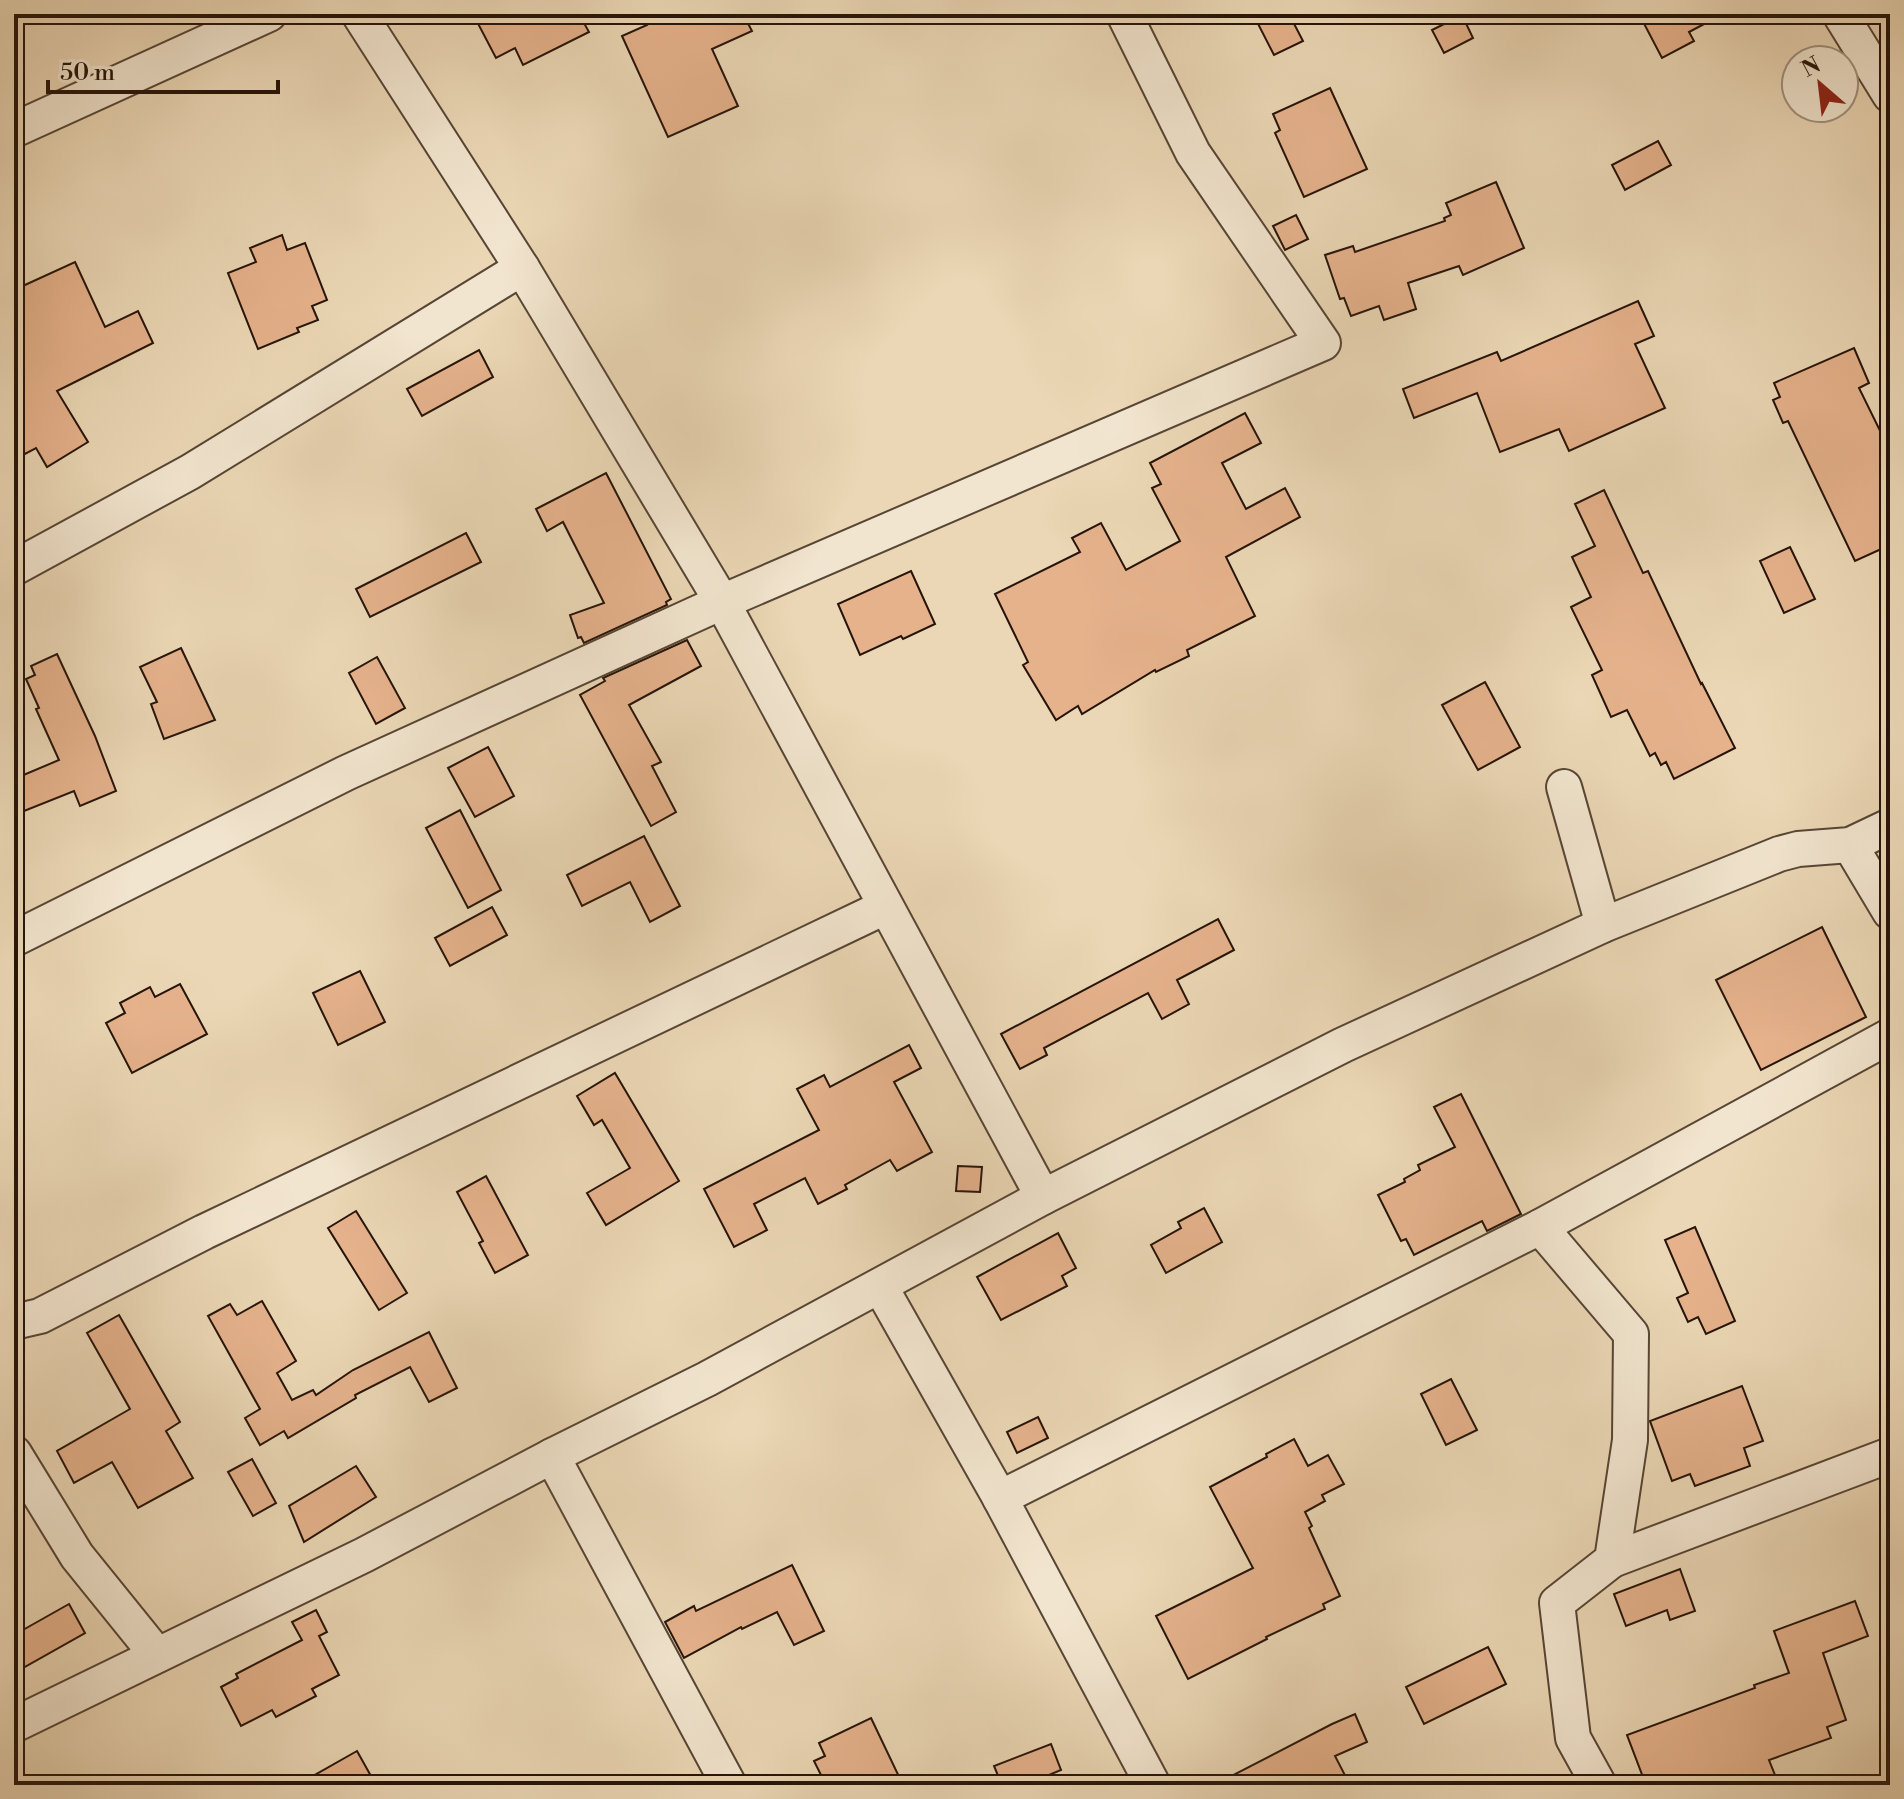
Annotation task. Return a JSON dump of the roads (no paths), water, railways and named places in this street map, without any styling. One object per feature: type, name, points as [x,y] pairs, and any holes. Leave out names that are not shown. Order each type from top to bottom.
[{"type":"street","points":[[14,130],[269,14]]},
{"type":"street","points":[[359,14],[522,268],[722,602],[1043,1197]]},
{"type":"street","points":[[14,939],[346,773],[722,602],[1323,343],[1193,153],[1124,14]]},
{"type":"street","points":[[1840,14],[1890,95]]},
{"type":"street","points":[[14,568],[190,472],[522,268]]},
{"type":"street","points":[[1564,787],[1603,925]]},
{"type":"street","points":[[14,1725],[364,1555],[707,1379],[1043,1197],[1343,1045],[1603,925],[1779,854],[1798,849],[1850,845],[1890,826]]},
{"type":"street","points":[[1850,845],[1890,912]]},
{"type":"street","points":[[14,1322],[40,1316],[204,1232],[885,907]]},
{"type":"street","points":[[1000,1498],[1540,1227],[1890,1036]]},
{"type":"street","points":[[1540,1227],[1631,1334],[1630,1440],[1612,1560]]},
{"type":"street","points":[[880,1286],[1000,1498],[1153,1785]]},
{"type":"street","points":[[14,1453],[77,1556],[157,1655]]},
{"type":"street","points":[[1599,1785],[1573,1738],[1557,1603],[1612,1560],[1890,1455]]},
{"type":"street","points":[[552,1456],[729,1785]]}]
